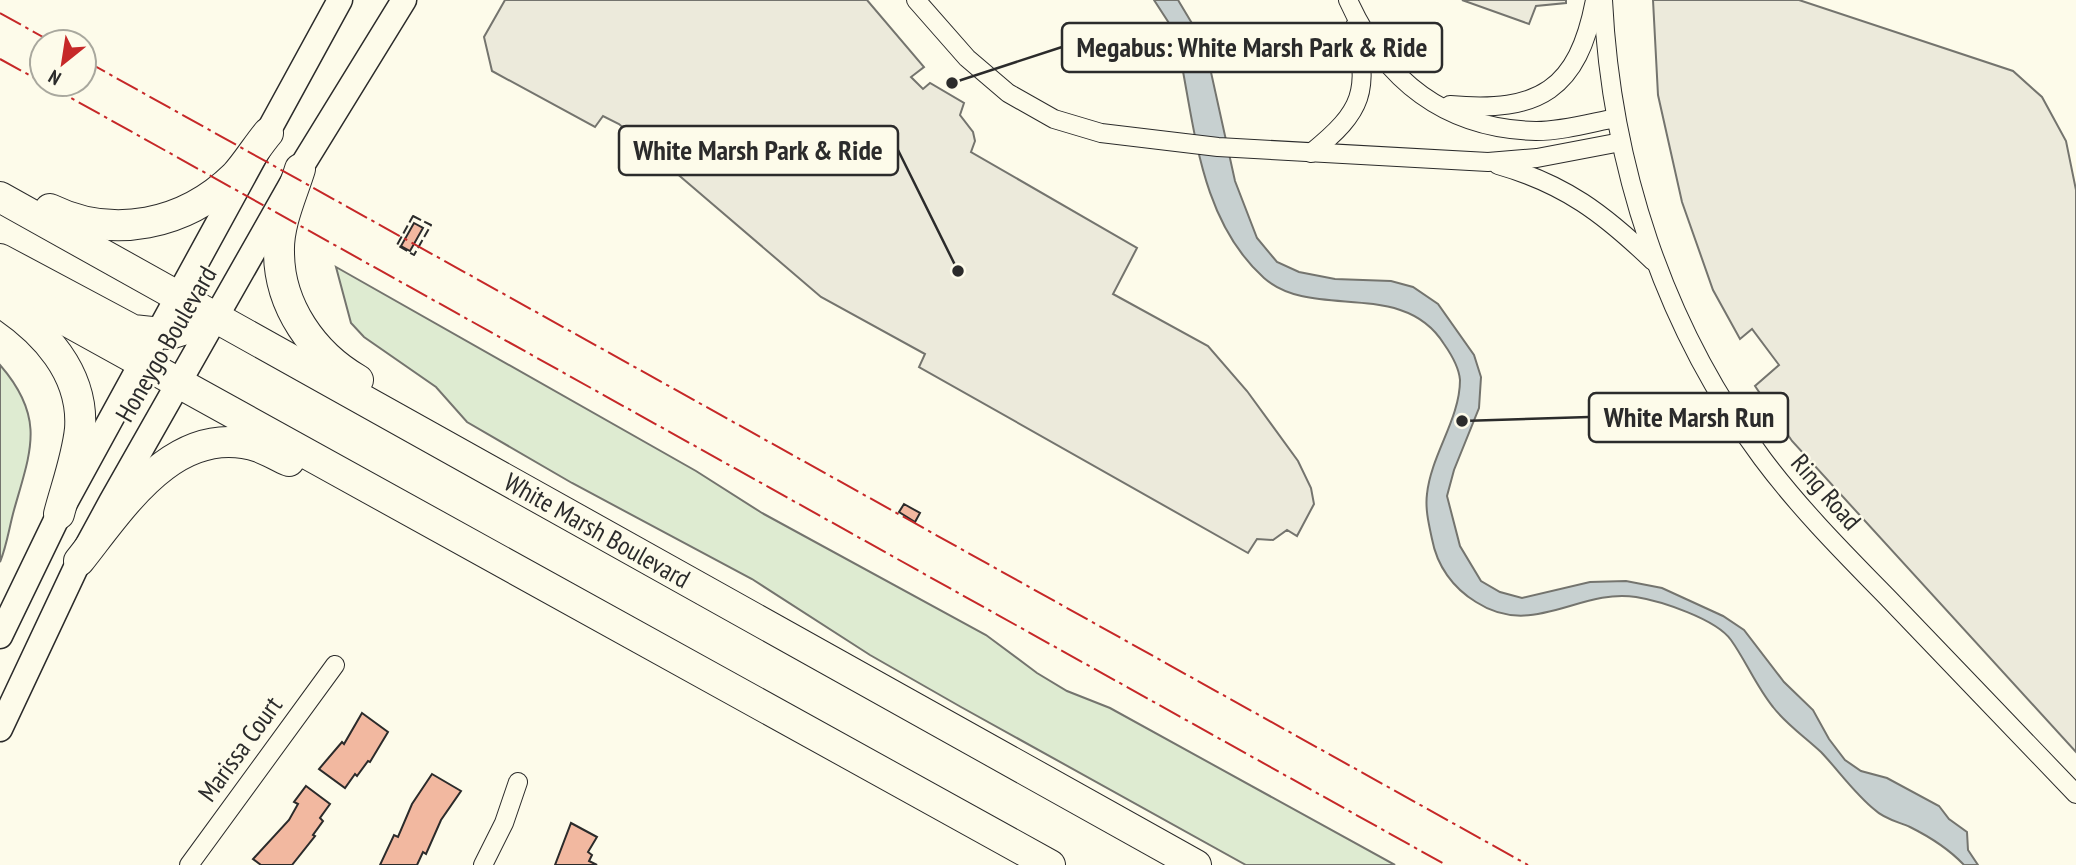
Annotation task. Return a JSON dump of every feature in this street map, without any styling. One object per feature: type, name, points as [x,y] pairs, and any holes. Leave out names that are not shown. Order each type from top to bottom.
[{"type":"highway","points":[[0,182],[48,208],[81,221],[104,226],[146,224],[186,209],[235,176],[268,133]]},
{"type":"highway","points":[[300,169],[282,224],[278,251],[280,273],[305,334],[319,351],[349,374],[554,489],[744,602],[793,641]]},
{"type":"highway","name":"White Marsh Boulevard","points":[[0,197],[215,320],[1196,865]]},
{"type":"highway","points":[[0,259],[114,322],[158,335],[182,333],[215,320]]},
{"type":"highway","points":[[0,284],[1050,865]]},
{"type":"highway","points":[[0,302],[45,339],[70,373],[79,410],[80,430],[59,514]]},
{"type":"highway","points":[[79,561],[153,472],[170,460],[207,446],[237,443],[259,447],[541,582]]},
{"type":"main road","name":"Honeygo Boulevard","points":[[0,636],[59,514],[340,0]]},
{"type":"main road","name":"Honeygo Boulevard","points":[[0,729],[79,561],[300,169],[404,0]]},
{"type":"street","points":[[916,0],[974,65],[1035,110],[1076,127],[1161,141],[1277,152],[1488,162],[1537,158],[1621,142]]},
{"type":"street","points":[[1434,104],[1489,109],[1512,106],[1545,93],[1562,79],[1583,47],[1595,0]]},
{"type":"street","name":"Ring Road","points":[[1603,0],[1616,118],[1631,186],[1656,264],[1696,352],[1734,418],[1778,479],[1815,523],[2076,794]]},
{"type":"street","points":[[1311,153],[1349,119],[1357,104],[1362,61],[1350,5]]},
{"type":"street","points":[[1350,5],[1383,61],[1397,76],[1434,104],[1485,124],[1525,130],[1560,129],[1616,118]]},
{"type":"street","points":[[1488,162],[1546,180],[1573,194],[1606,218],[1656,264]]},
{"type":"street","name":"Marissa Court","points":[[189,865],[335,665]]},
{"type":"street","points":[[484,865],[500,832],[518,782]]},
{"type":"green space","points":[[336,267],[696,471],[762,513],[986,635],[1037,673],[1067,691],[1110,708],[1395,865],[1246,865],[961,707],[870,655],[752,579],[572,483],[467,422],[436,387],[364,337],[351,323]]},
{"type":"green space","points":[[0,365],[15,384],[24,402],[31,435],[25,469],[0,562]]},
{"type":"shaded area","points":[[505,0],[867,0],[924,67],[911,77],[923,89],[930,83],[964,103],[960,115],[973,132],[975,141],[971,152],[1137,248],[1113,294],[1208,346],[1247,391],[1298,461],[1311,488],[1314,504],[1297,536],[1287,530],[1273,540],[1257,539],[1248,553],[919,367],[925,354],[821,297],[619,124],[603,116],[595,127],[492,71],[484,37]]},
{"type":"shaded area","points":[[1154,0],[1178,0],[1205,45],[1235,181],[1257,238],[1277,262],[1299,272],[1335,279],[1391,281],[1413,287],[1438,304],[1474,355],[1481,377],[1479,408],[1454,470],[1447,496],[1460,546],[1481,581],[1500,592],[1522,598],[1590,582],[1626,581],[1662,588],[1723,616],[1744,630],[1784,682],[1813,710],[1829,739],[1845,760],[1861,771],[1887,778],[1939,806],[1949,819],[1967,832],[1968,850],[1978,865],[1964,865],[1932,839],[1883,816],[1868,804],[1821,752],[1778,713],[1724,632],[1701,618],[1647,599],[1615,596],[1517,616],[1497,612],[1476,602],[1453,583],[1434,549],[1427,500],[1434,465],[1459,394],[1460,380],[1454,361],[1427,324],[1405,312],[1382,305],[1307,297],[1284,290],[1264,278],[1244,256],[1215,207],[1206,180],[1192,123],[1180,40]]},
{"type":"shaded area","points":[[1462,0],[1566,0],[1566,3],[1536,6],[1529,24]]},
{"type":"shaded area","points":[[1653,0],[1799,0],[2013,71],[2042,97],[2066,141],[2076,190],[2076,752],[1792,441],[1755,386],[1779,365],[1752,329],[1740,339],[1713,290],[1682,202],[1658,95]]},
{"type":"building","points":[[414,223],[423,228],[410,251],[401,246]]},
{"type":"building","points":[[904,504],[920,513],[915,522],[899,512]]},
{"type":"building","points":[[362,713],[388,732],[370,762],[368,761],[357,776],[355,774],[345,788],[319,769],[342,742],[344,744]]},
{"type":"building","points":[[432,774],[461,791],[441,820],[426,854],[423,852],[417,865],[380,865],[394,835],[398,837],[412,804]]},
{"type":"building","points":[[306,786],[330,804],[320,818],[323,821],[313,835],[315,836],[292,865],[261,865],[253,859],[289,820],[298,804],[294,802]]},
{"type":"building","points":[[571,823],[597,837],[588,852],[592,855],[589,861],[597,865],[555,865]]},
{"type":"fence","points":[[413,216],[431,225],[414,255],[397,245],[413,216]]},
{"type":"power","points":[[0,13],[28,29]]},
{"type":"power","points":[[0,59],[28,74]]},
{"type":"power","points":[[98,68],[1528,865]]},
{"type":"power","points":[[71,98],[1446,865]]},
{"type":"place","name":"Megabus: White Marsh Park & Ride","points":[[952,83]]},
{"type":"place","name":"White Marsh Park & Ride","points":[[958,271]]},
{"type":"place","name":"White Marsh Run","points":[[1462,421]]}]
